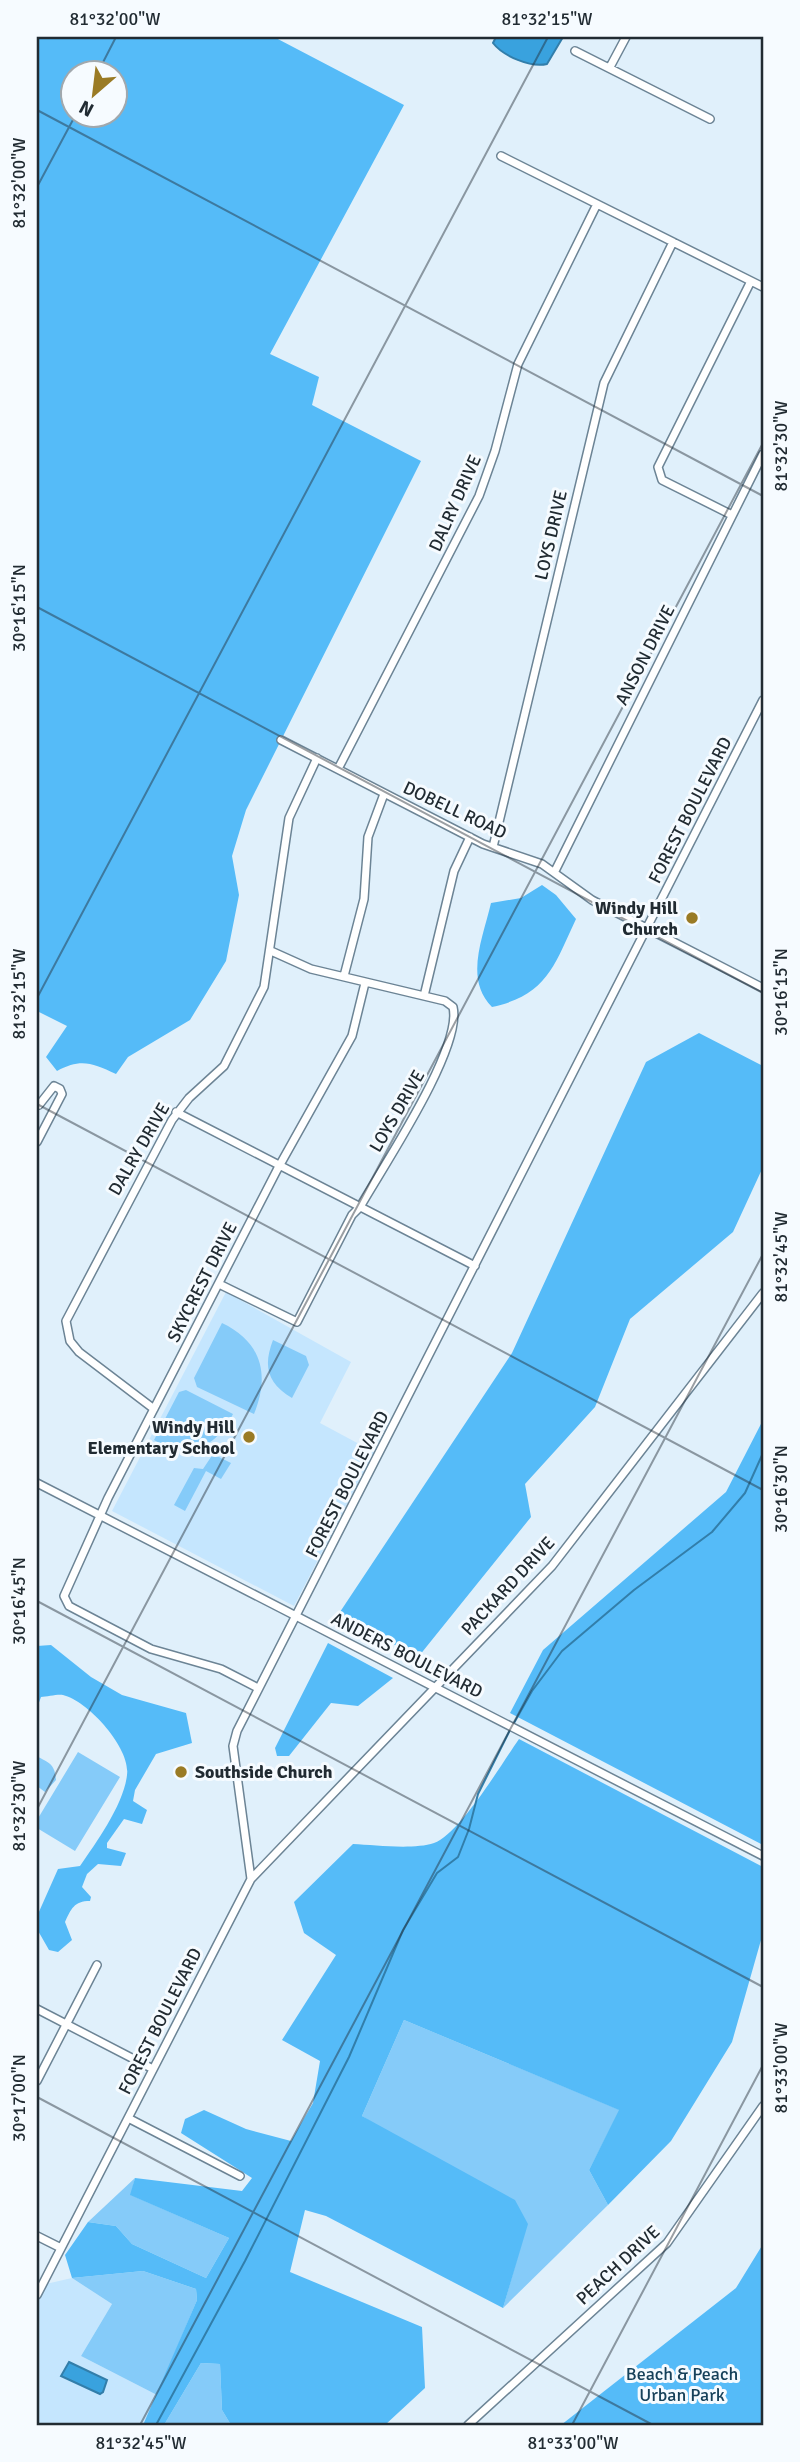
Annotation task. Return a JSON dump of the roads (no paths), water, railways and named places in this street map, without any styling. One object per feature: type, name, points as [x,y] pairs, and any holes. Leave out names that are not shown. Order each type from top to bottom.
[{"type":"street","points":[[610,67],[626,37]]},
{"type":"street","points":[[575,51],[710,119]]},
{"type":"street","points":[[501,156],[763,287]]},
{"type":"street","name":"DALRY DRIVE","points":[[338,768],[479,496],[495,451],[518,364],[597,204]]},
{"type":"street","name":"LOYS DRIVE","points":[[493,847],[604,383],[673,242]]},
{"type":"street","points":[[732,515],[660,477],[658,467],[751,281]]},
{"type":"street","name":"ANSON DRIVE","points":[[555,872],[763,454]]},
{"type":"street","name":"FOREST BOULEVARD","points":[[37,2295],[251,1878],[233,1746],[237,1731],[763,700]]},
{"type":"street","name":"DOBELL ROAD","points":[[281,740],[470,837],[555,872],[592,900],[763,988]]},
{"type":"street","name":"DALRY DRIVE","points":[[154,1409],[79,1352],[70,1341],[66,1321],[176,1112],[228,1060],[262,992],[271,951],[289,818],[317,758]]},
{"type":"street","points":[[344,976],[364,899],[368,837],[384,794]]},
{"type":"street","points":[[271,951],[311,968],[424,996],[454,871],[470,837]]},
{"type":"street","name":"SKYCREST DRIVE","points":[[258,1688],[221,1669],[151,1649],[69,1606],[64,1596],[154,1409],[355,1030],[365,983]]},
{"type":"street","name":"LOYS DRIVE","points":[[219,1284],[296,1322],[352,1215],[360,1207],[441,1065],[454,1010],[445,1001],[424,996]]},
{"type":"street","points":[[37,1142],[53,1112],[62,1094],[60,1089],[54,1086],[38,1104],[53,1112]]},
{"type":"street","points":[[176,1112],[475,1266]]},
{"type":"street","name":"PACKARD DRIVE","points":[[251,1878],[552,1566],[763,1293]]},
{"type":"street","name":"ANDERS BOULEVARD","points":[[37,1483],[763,1856]]},
{"type":"street","points":[[37,2081],[97,1965]]},
{"type":"street","points":[[37,2009],[153,2069]]},
{"type":"street","name":"PEACH DRIVE","points":[[468,2425],[667,2243],[763,2106]]},
{"type":"street","points":[[128,2118],[240,2176]]},
{"type":"street","points":[[37,2236],[61,2248]]},
{"type":"waterway","points":[[514,1723],[532,1691],[562,1651],[634,1590],[712,1532],[745,1493],[763,1453]]},
{"type":"waterway","points":[[156,2425],[245,2261],[349,2057],[403,1930],[437,1873],[458,1857],[478,1794],[511,1728]]},
{"type":"place","name":"Windy Hill Church","points":[[692,918]]},
{"type":"place","name":"Windy Hill Elementary School","points":[[249,1437]]},
{"type":"place","name":"Southside Church","points":[[181,1772]]},
{"type":"park label","name":"Beach & Peach Urban Park","points":[[682,2384]]}]
